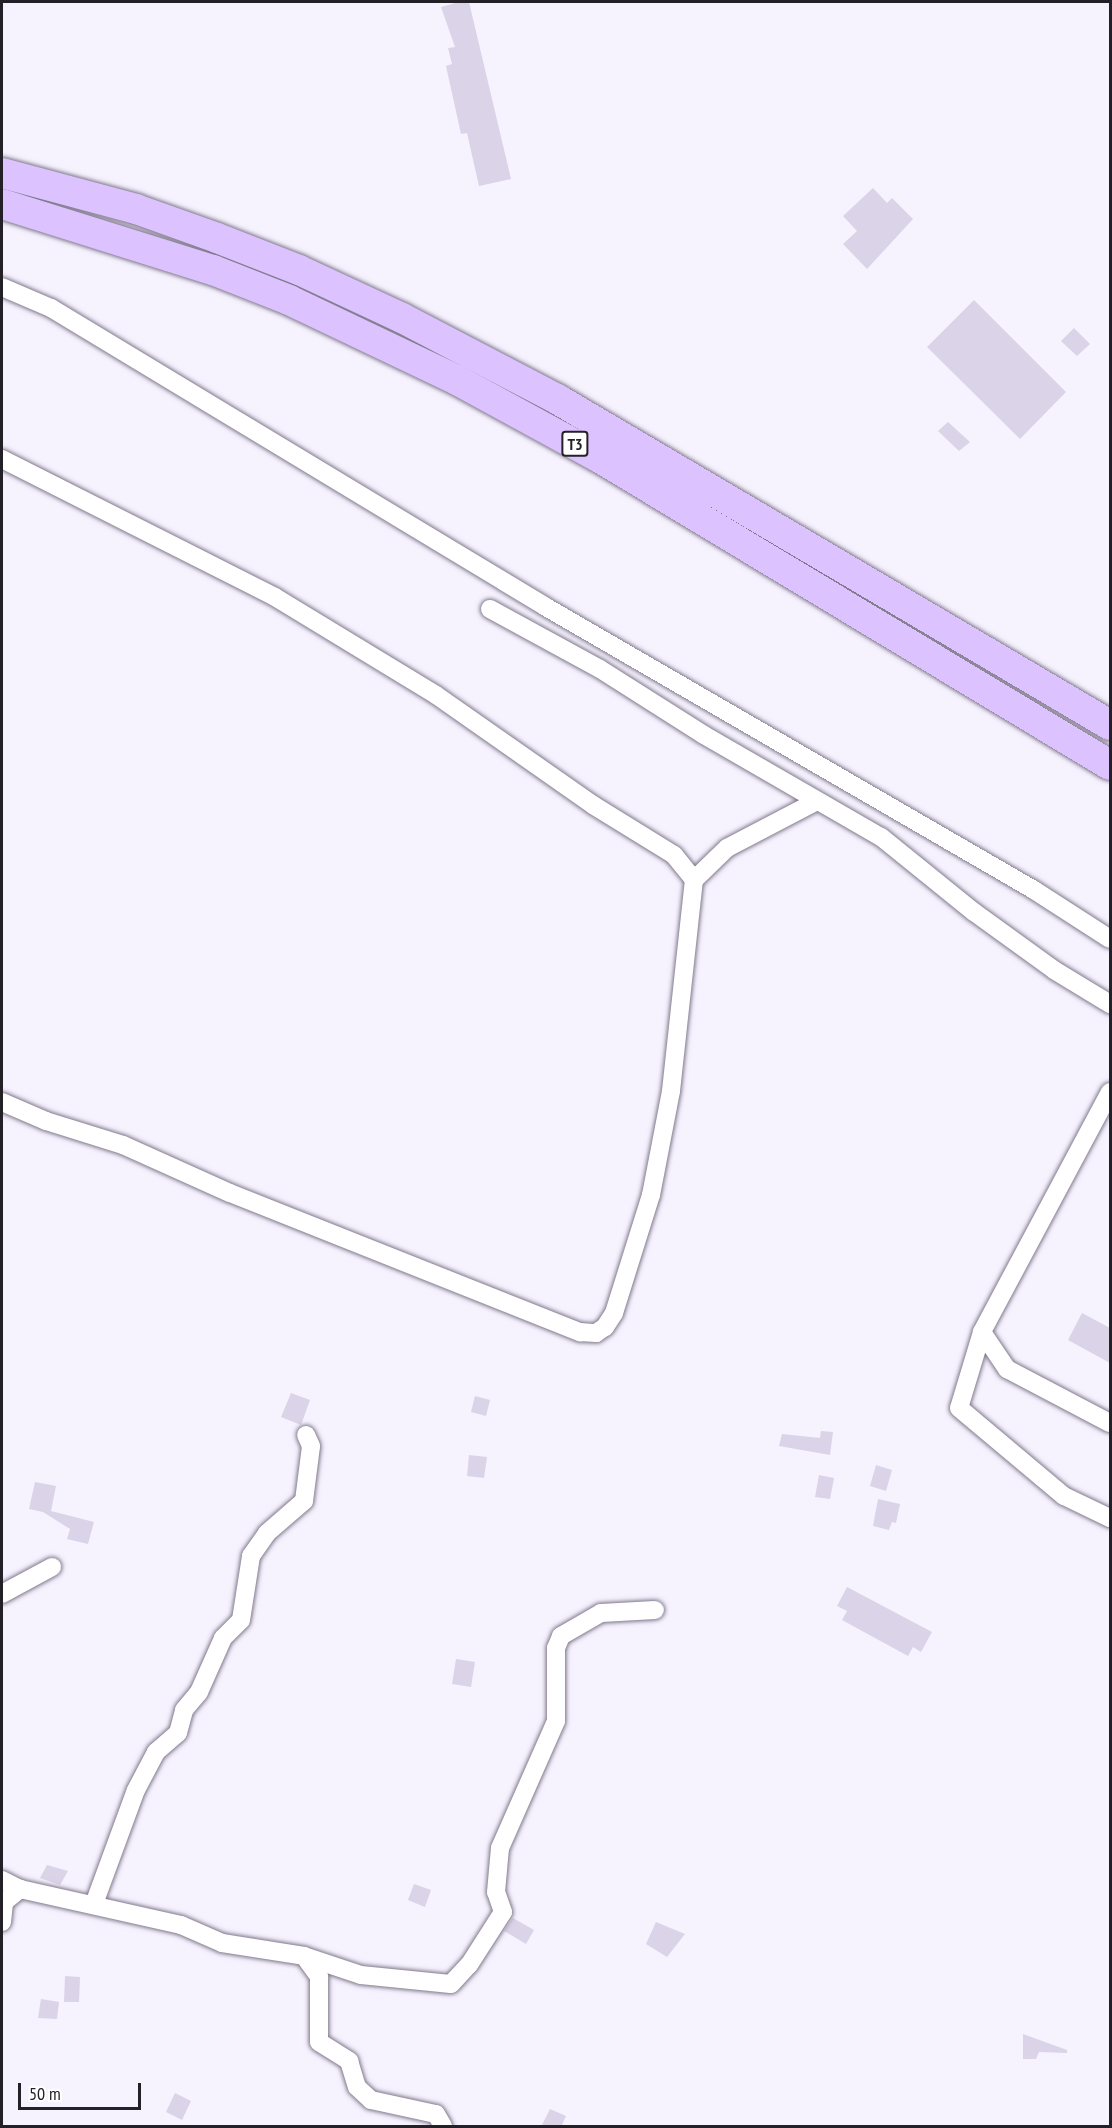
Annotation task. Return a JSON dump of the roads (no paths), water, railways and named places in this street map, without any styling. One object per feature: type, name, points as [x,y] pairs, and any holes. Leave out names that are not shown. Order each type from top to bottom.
[{"type":"highway","name":"T3","points":[[2,173],[136,209],[217,238],[299,270],[402,318],[568,405],[1110,725]]},
{"type":"highway","name":"T3","points":[[2,204],[224,274],[310,310],[457,380],[600,458],[1110,765]]},
{"type":"street","points":[[2,287],[51,308],[546,607],[1034,890],[1110,939]]},
{"type":"street","points":[[2,459],[275,597],[436,695],[593,805],[674,855],[694,880]]},
{"type":"street","points":[[490,609],[600,669],[817,801],[881,837],[983,918],[1110,1004]]},
{"type":"street","points":[[2,1102],[46,1121],[123,1145],[268,1209],[580,1332],[596,1333],[605,1328],[614,1313],[651,1195],[671,1091],[694,880],[727,848],[817,801]]},
{"type":"street","points":[[1110,1092],[982,1332],[959,1408],[1064,1496],[1110,1518]]},
{"type":"street","points":[[982,1332],[1007,1370],[1110,1423]]},
{"type":"street","points":[[94,1904],[136,1790],[156,1752],[178,1733],[184,1710],[199,1692],[223,1638],[241,1620],[251,1556],[267,1533],[304,1501],[311,1446],[306,1435]]},
{"type":"street","points":[[2,1594],[52,1567]]},
{"type":"street","points":[[2,1880],[20,1889],[181,1925],[222,1943],[304,1956],[361,1975],[451,1984],[469,1965],[503,1912],[496,1892],[500,1848],[556,1721],[556,1648],[561,1636],[601,1613],[655,1610]]},
{"type":"street","points":[[2,1922],[4,1902],[20,1889]]},
{"type":"street","points":[[304,1956],[319,1977],[320,2042],[349,2061],[357,2087],[371,2100],[436,2114],[443,2127]]}]
